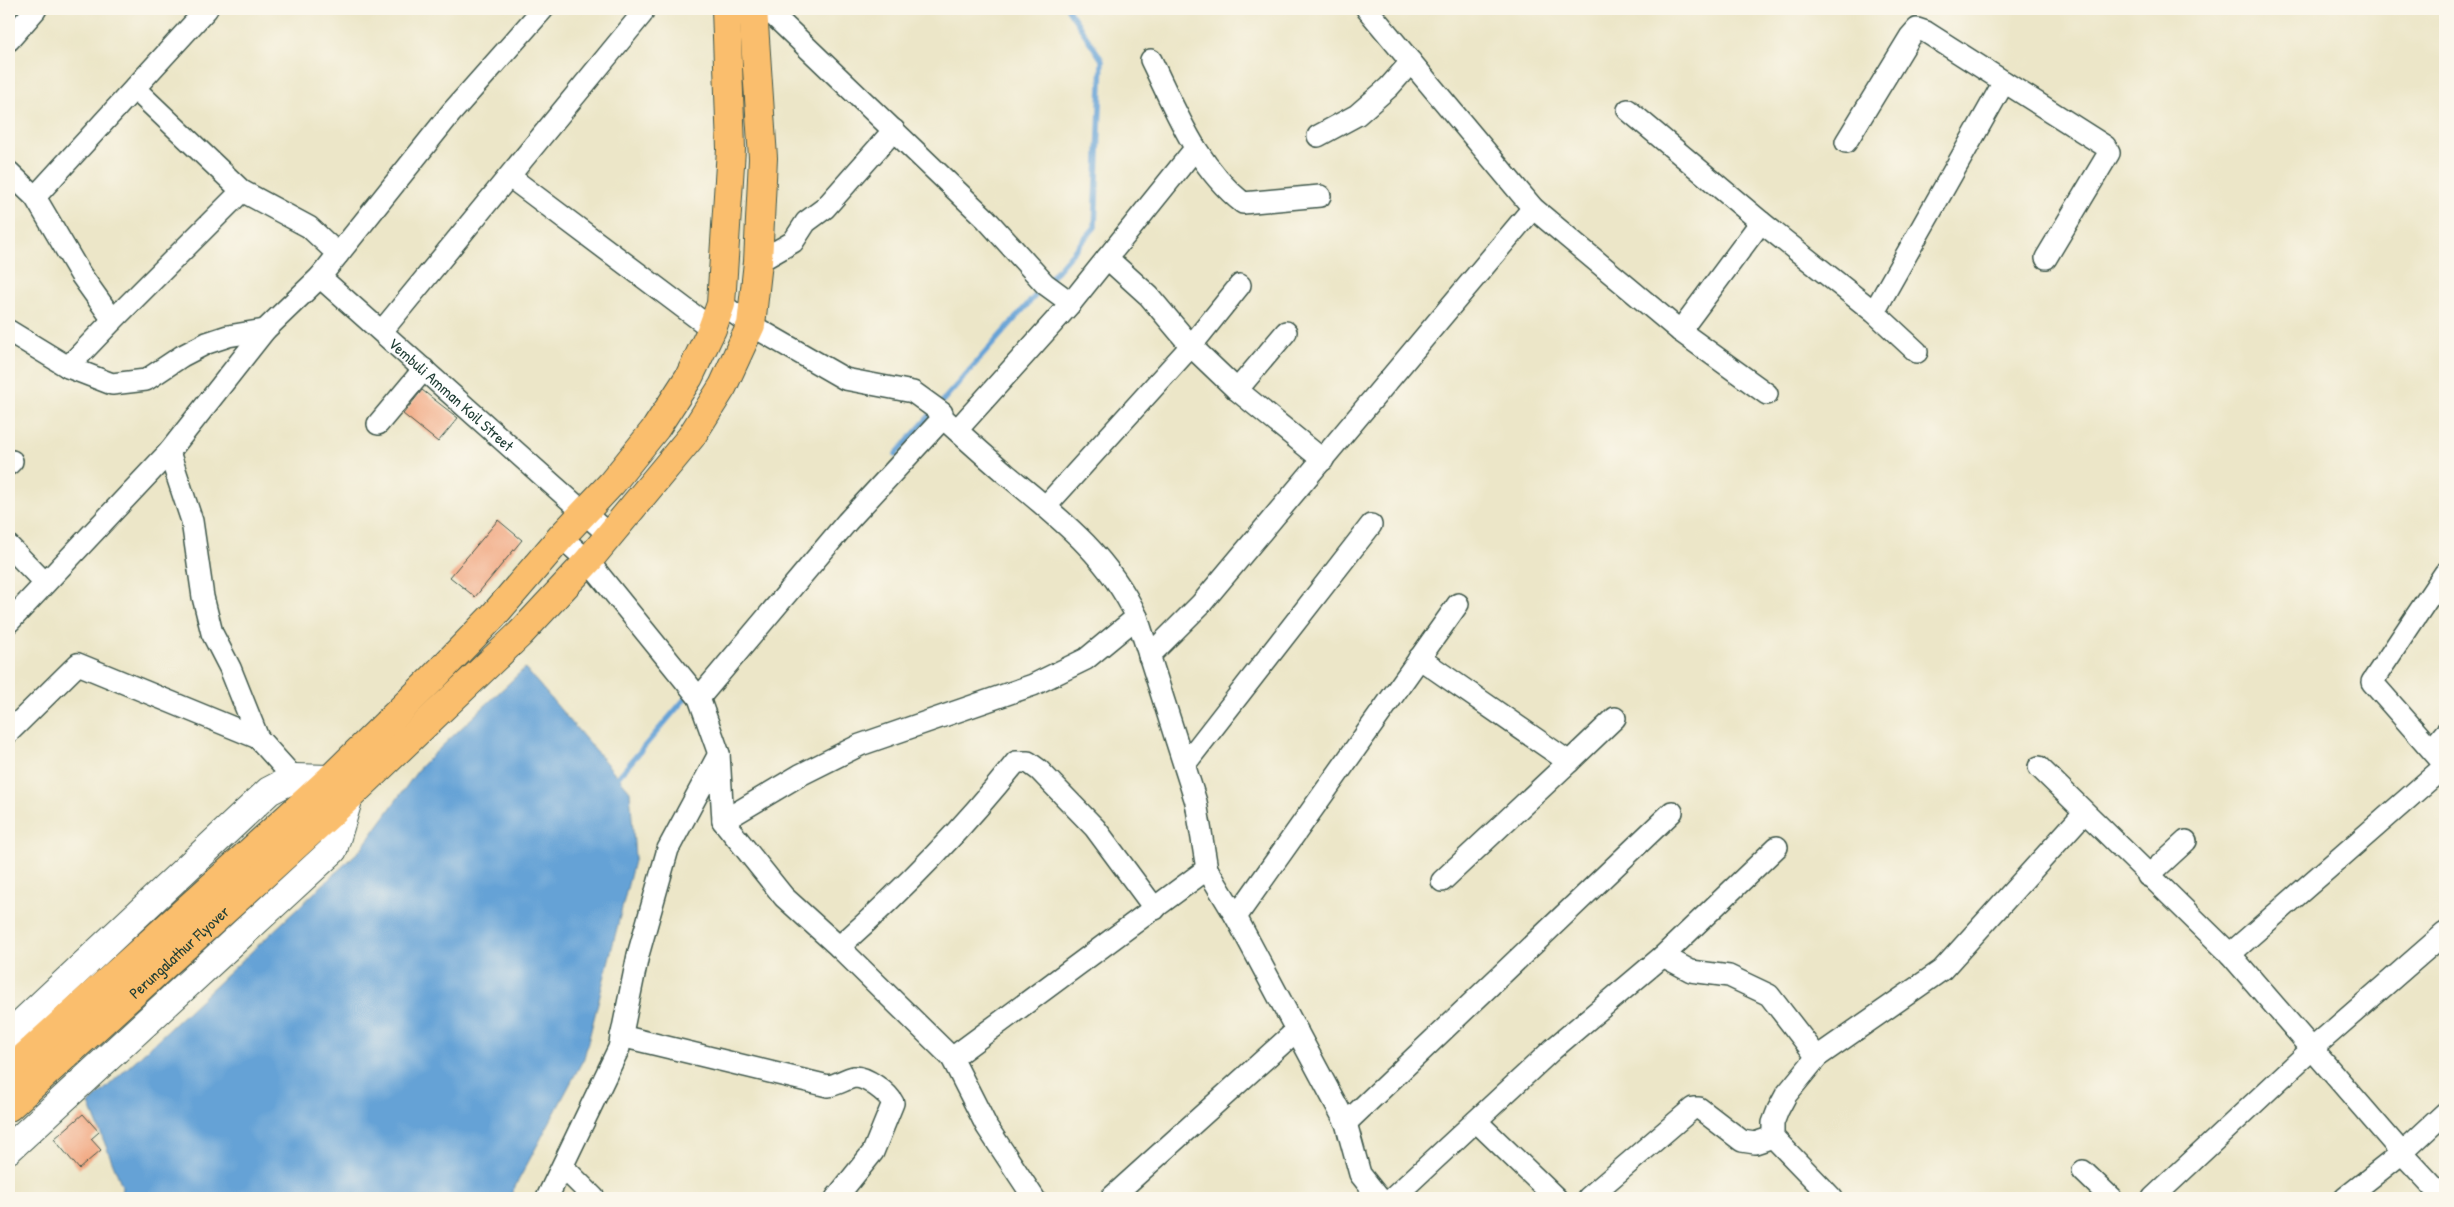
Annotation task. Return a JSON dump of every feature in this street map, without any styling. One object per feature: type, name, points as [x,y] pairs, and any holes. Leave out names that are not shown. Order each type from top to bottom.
[{"type":"main road","points":[[716,316],[731,149],[726,9]]},
{"type":"main road","name":"Perungalathur Flyover","points":[[9,1107],[307,800],[349,797],[520,634],[588,560],[691,436],[723,386],[751,325],[758,262],[762,158],[753,9]]},
{"type":"main road","name":"Perungalathur Flyover","points":[[9,1071],[330,779],[494,615],[561,537],[612,482],[656,428],[689,378],[716,316]]},
{"type":"street","points":[[9,40],[36,9]]},
{"type":"street","points":[[35,197],[207,9]]},
{"type":"street","points":[[9,622],[169,452],[265,330],[320,277],[451,113],[543,9]]},
{"type":"street","points":[[767,9],[986,220],[1045,284],[1071,303]]},
{"type":"street","points":[[1367,9],[1533,208],[1680,331],[1767,394]]},
{"type":"street","points":[[382,331],[642,14]]},
{"type":"street","points":[[1846,142],[1910,37],[1917,29],[1926,32],[2105,146],[2108,153],[2046,258]]},
{"type":"street","points":[[1151,60],[1194,150],[1232,195],[1243,203],[1320,196]]},
{"type":"street","points":[[1318,136],[1357,115],[1389,88],[1411,62]]},
{"type":"street","points":[[1874,312],[2004,82]]},
{"type":"street","points":[[135,89],[242,191],[309,227],[338,254]]},
{"type":"street","points":[[1628,110],[1761,222],[1874,312],[1917,352]]},
{"type":"street","points":[[758,262],[792,242],[806,222],[825,208],[894,130]]},
{"type":"street","points":[[699,698],[848,522],[950,424],[1071,303],[1194,150]]},
{"type":"street","points":[[9,172],[35,197],[81,274],[113,320]]},
{"type":"street","points":[[510,177],[716,316],[751,325],[845,379],[913,392],[942,413],[950,424],[1046,506],[1100,558],[1124,590],[1137,617],[1196,802],[1207,869],[1236,917],[1346,1123],[1360,1174],[1379,1198]]},
{"type":"street","points":[[68,367],[242,191]]},
{"type":"street","points":[[1149,656],[1201,604],[1533,208]]},
{"type":"street","points":[[1680,331],[1761,222]]},
{"type":"street","points":[[1106,258],[1149,296],[1191,346],[1237,390],[1323,460]]},
{"type":"street","name":"Vembuli Amman Koil Street","points":[[320,277],[609,534]]},
{"type":"street","points":[[1046,506],[1191,346],[1240,285]]},
{"type":"street","points":[[9,331],[68,367],[112,384],[146,380],[182,356],[207,343],[228,336],[265,330]]},
{"type":"street","points":[[1237,390],[1286,332]]},
{"type":"street","points":[[378,424],[424,368]]},
{"type":"street","points":[[169,452],[192,521],[203,597],[212,633],[230,668],[258,738],[307,800]]},
{"type":"street","points":[[1185,764],[1371,525]]},
{"type":"street","points":[[561,537],[588,560],[699,698],[719,754],[724,821],[784,897],[839,947],[952,1058],[987,1127],[1034,1198]]},
{"type":"street","points":[[9,546],[45,583]]},
{"type":"street","points":[[2230,954],[2442,753],[2372,682],[2445,573]]},
{"type":"street","points":[[1236,917],[1458,604]]},
{"type":"street","points":[[724,821],[800,775],[860,745],[1033,686],[1086,658],[1137,617]]},
{"type":"street","points":[[1419,658],[1568,762]]},
{"type":"street","points":[[9,732],[78,664],[258,738]]},
{"type":"street","points":[[1442,882],[1615,718]]},
{"type":"street","points":[[547,1198],[619,1048],[638,955],[668,848],[719,754]]},
{"type":"street","points":[[839,947],[905,887],[972,816],[1016,762],[1028,762],[1039,770],[1094,828],[1155,909]]},
{"type":"street","points":[[2039,767],[2148,876],[2230,954],[2402,1153],[2444,1198]]},
{"type":"street","points":[[9,1035],[269,791],[307,800]]},
{"type":"street","points":[[9,1149],[333,850],[349,797]]},
{"type":"street","points":[[1346,1123],[1672,812]]},
{"type":"street","points":[[1832,1198],[1773,1137],[1773,1123],[1786,1095],[1817,1057],[1942,970],[2084,813]]},
{"type":"street","points":[[2148,876],[2186,841]]},
{"type":"street","points":[[1393,1198],[1554,1049],[1663,956],[1777,847]]},
{"type":"street","points":[[952,1058],[1207,869]]},
{"type":"street","points":[[2153,1198],[2312,1049],[2445,933]]},
{"type":"street","points":[[1663,956],[1691,971],[1729,976],[1769,995],[1817,1057]]},
{"type":"street","points":[[1111,1198],[1297,1030]]},
{"type":"street","points":[[621,1036],[828,1086],[836,1086],[853,1077],[860,1078],[889,1095],[893,1102],[873,1152],[836,1198]]},
{"type":"street","points":[[1588,1198],[1693,1108],[1699,1108],[1742,1141],[1755,1143],[1773,1137]]},
{"type":"street","points":[[2345,1198],[2402,1153],[2445,1113]]},
{"type":"street","points":[[1477,1122],[1556,1198]]},
{"type":"street","points":[[563,1167],[594,1198]]},
{"type":"street","points":[[2083,1171],[2111,1198]]},
{"type":"water","points":[[525,668],[630,791],[635,857],[584,1058],[509,1198],[121,1198],[122,1186],[89,1104],[361,849],[421,766]]},
{"type":"building","points":[[422,390],[458,418],[438,442],[403,414]]},
{"type":"building","points":[[498,520],[522,540],[475,597],[450,577]]},
{"type":"building","points":[[83,1114],[99,1132],[91,1139],[101,1150],[79,1169],[54,1139]]},
{"type":"waterway","points":[[1048,281],[1095,227],[1102,60],[1068,9]]},
{"type":"waterway","points":[[939,405],[1042,288]]},
{"type":"waterway","points":[[896,454],[933,412]]},
{"type":"waterway","points":[[614,782],[689,694]]}]
